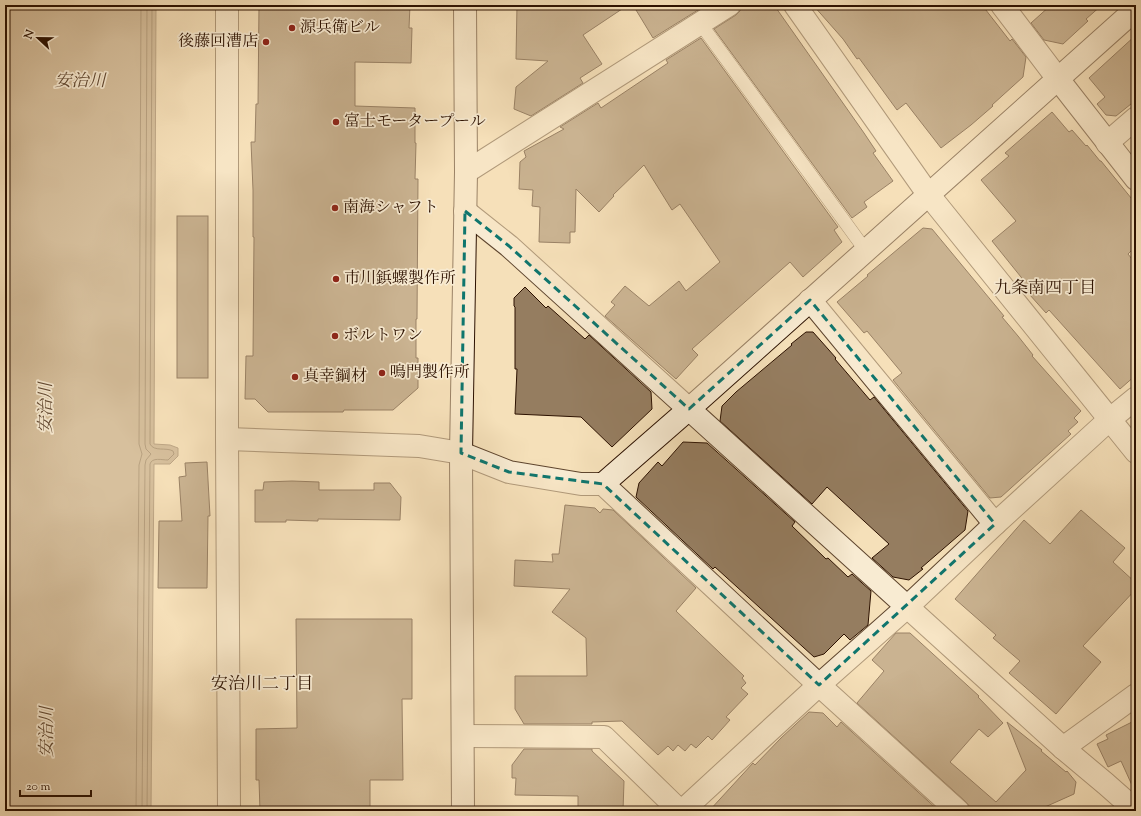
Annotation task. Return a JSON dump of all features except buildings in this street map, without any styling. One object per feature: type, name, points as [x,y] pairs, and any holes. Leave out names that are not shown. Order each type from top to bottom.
[{"type":"street","points":[[227,5],[229,811]]},
{"type":"street","points":[[463,811],[461,453],[464,211],[466,172],[464,5]]},
{"type":"street","points":[[466,172],[729,5]]},
{"type":"street","points":[[795,5],[928,194],[1136,452]]},
{"type":"street","points":[[1002,5],[1136,179]]},
{"type":"street","points":[[227,439],[419,446],[461,453],[510,472],[580,484],[603,484],[1136,9]]},
{"type":"street","points":[[1107,143],[1136,118]]},
{"type":"street","points":[[464,211],[510,246],[906,607],[1063,748],[1106,784],[1132,809]]},
{"type":"street","points":[[810,300],[995,524]]},
{"type":"street","points":[[463,736],[604,737],[681,811],[1109,420],[1136,398]]},
{"type":"street","points":[[603,484],[819,685],[958,811]]},
{"type":"street","points":[[1063,748],[1136,694]]},
{"type":"lane","points":[[700,23],[866,251]]},
{"type":"highlighted area","points":[[465,211],[509,246],[689,409],[810,300],[995,524],[819,685],[603,484],[509,472],[461,453]]},
{"type":"water","name":"安治川","points":[[5,5],[156,5],[154,444],[170,445],[178,448],[178,456],[170,464],[154,464],[151,811],[5,811]]},
{"type":"place","name":"源兵衛ビル","points":[[292,28]]},
{"type":"place","name":"後藤回漕店","points":[[266,42]]},
{"type":"place","name":"富士モータープール","points":[[336,122]]},
{"type":"place","name":"南海シャフト","points":[[335,208]]},
{"type":"place","name":"市川鋲螺製作所","points":[[336,279]]},
{"type":"place","name":"ボルトワン","points":[[335,336]]},
{"type":"place","name":"鳴門製作所","points":[[382,373]]},
{"type":"place","name":"真幸鋼材","points":[[295,377]]},
{"type":"district","name":"九条南四丁目","points":[[1045,289]]},
{"type":"district","name":"安治川二丁目","points":[[262,685]]}]
